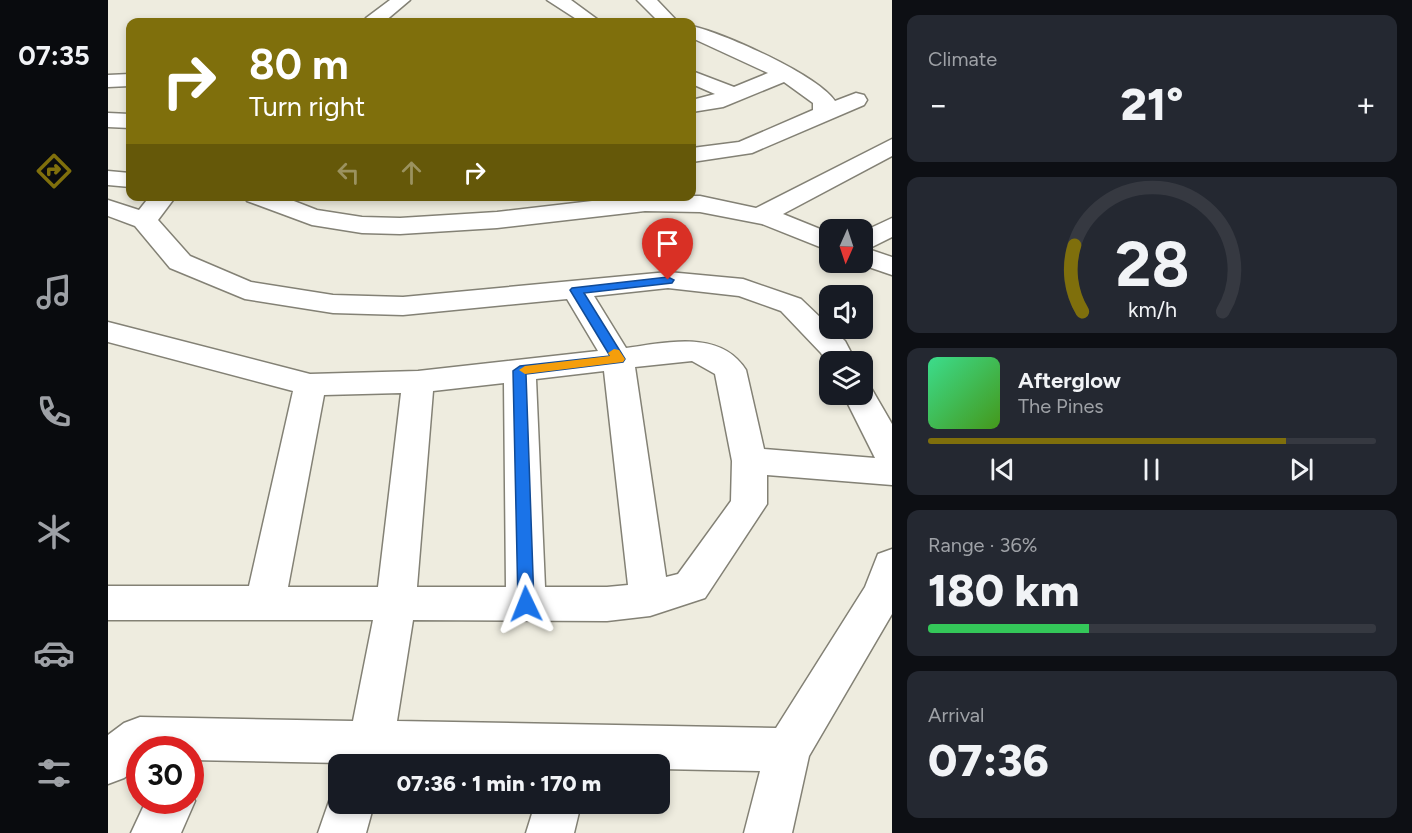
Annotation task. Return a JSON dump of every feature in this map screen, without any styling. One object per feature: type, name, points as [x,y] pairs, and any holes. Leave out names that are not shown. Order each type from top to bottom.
[{"type":"street","points":[[556,0],[572,7],[587,18]]},
{"type":"street","points":[[646,0],[665,18]]},
{"type":"street","points":[[379,18],[403,8]]},
{"type":"street","points":[[696,33],[722,43],[811,89],[825,101],[824,113]]},
{"type":"street","points":[[696,104],[715,102],[783,75]]},
{"type":"street","points":[[696,78],[734,95]]},
{"type":"street","points":[[108,81],[126,80]]},
{"type":"street","points":[[696,154],[744,148],[856,99]]},
{"type":"street","points":[[108,120],[126,122]]},
{"type":"street","points":[[760,216],[891,146]]},
{"type":"street","points":[[108,178],[126,180]]},
{"type":"street","points":[[144,220],[160,201]]},
{"type":"street","points":[[269,201],[312,217],[362,225],[400,226],[496,220],[645,203],[700,204],[760,216],[819,239]]},
{"type":"street","points":[[108,208],[144,220],[180,262],[245,290],[333,304],[403,306],[668,280],[743,288],[791,305],[836,351]]},
{"type":"street","points":[[873,237],[891,226]]},
{"type":"street","points":[[873,260],[891,267]]},
{"type":"street","points":[[576,290],[618,359],[650,599]]},
{"type":"street","points":[[108,332],[310,385],[418,382],[696,350],[720,362],[730,370],[749,461],[749,504],[691,586],[650,599],[607,604],[108,603]]},
{"type":"street","points":[[520,371],[526,604]]},
{"type":"street","points":[[204,752],[367,754],[396,603],[418,382]]},
{"type":"street","points":[[265,603],[310,385]]},
{"type":"street","points":[[865,405],[891,457]]},
{"type":"street","points":[[749,461],[891,472]]},
{"type":"street","points":[[768,833],[788,750],[883,593],[891,565]]},
{"type":"street","points":[[108,762],[126,748]]},
{"type":"street","points":[[645,754],[788,750]]},
{"type":"street","points":[[155,833],[165,814]]},
{"type":"street","points":[[342,833],[348,814]]},
{"type":"street","points":[[550,833],[555,814]]},
{"type":"slow traffic","points":[[525,370],[618,359],[614,353]]},
{"type":"route","points":[[526,604],[520,371],[618,359],[576,290],[668,280]]}]
